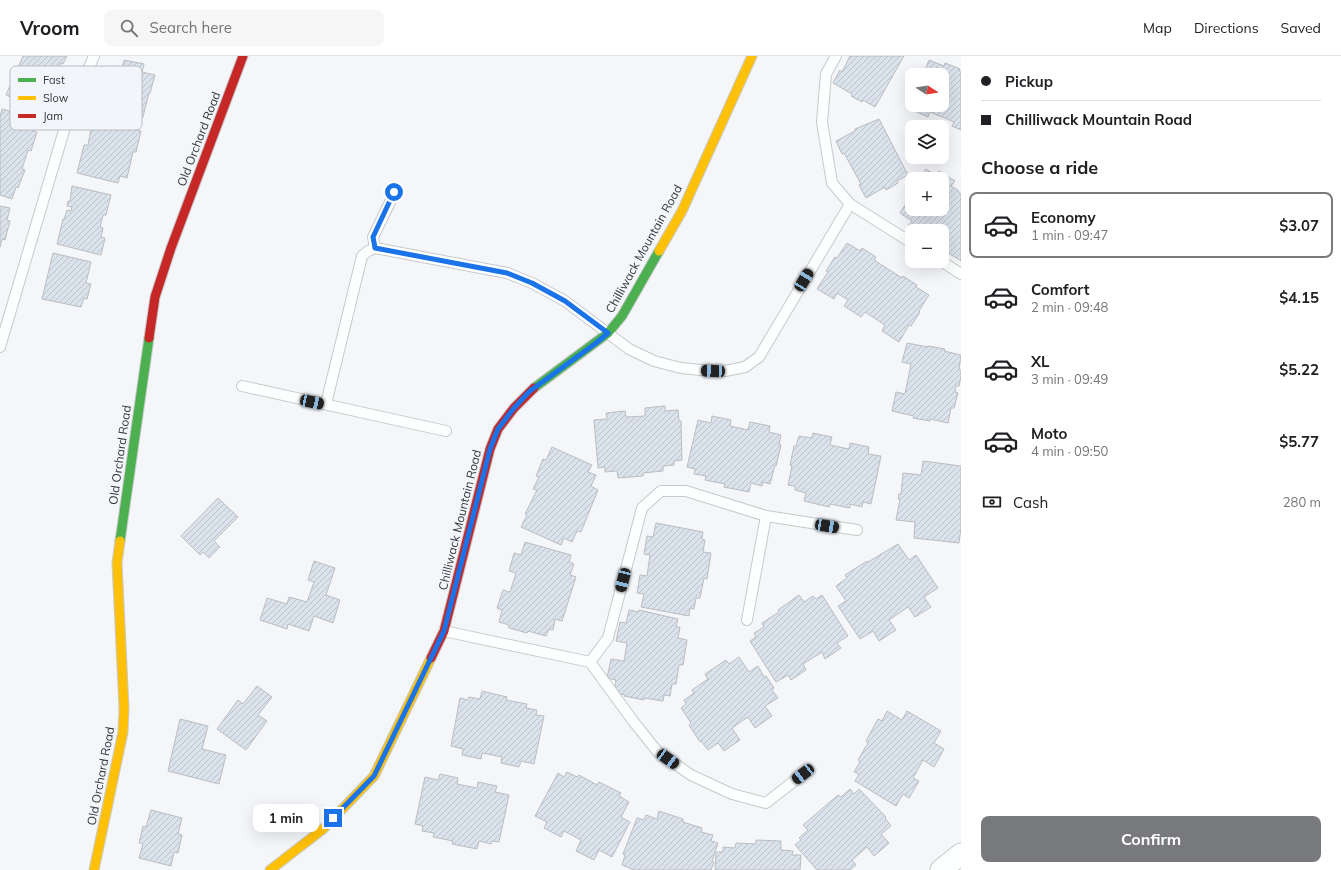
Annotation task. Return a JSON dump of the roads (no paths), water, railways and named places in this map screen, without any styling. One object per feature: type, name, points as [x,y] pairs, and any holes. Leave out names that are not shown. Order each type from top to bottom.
[{"type":"street","name":"Old Orchard Road","points":[[94,870],[123,732],[124,708],[117,563],[155,297],[170,248],[243,56]]},
{"type":"street","name":"Chilliwack Mountain Road","points":[[270,870],[323,829],[374,776],[444,631],[490,449],[498,429],[514,408],[530,391],[596,343],[608,333],[622,316],[682,212],[752,56]]},
{"type":"street","points":[[941,870],[961,854]]},
{"type":"lane","points":[[90,66],[94,56]]},
{"type":"lane","points":[[836,56],[826,74],[822,122],[832,184],[850,204],[905,239]]},
{"type":"lane","points":[[0,347],[64,130]]},
{"type":"lane","points":[[375,248],[373,237],[394,192]]},
{"type":"lane","points":[[326,404],[362,256],[375,248],[507,273],[532,283],[565,301],[629,349],[654,361],[681,368],[725,371],[745,367],[759,357],[850,204]]},
{"type":"lane","points":[[949,266],[961,274]]},
{"type":"lane","points":[[242,386],[446,431]]},
{"type":"lane","points":[[590,662],[608,638],[642,508],[661,491],[686,491],[766,516],[857,530]]},
{"type":"lane","points":[[746,620],[766,516]]},
{"type":"lane","points":[[444,631],[590,662],[632,721],[657,750],[691,775],[732,794],[766,803],[803,774]]}]
